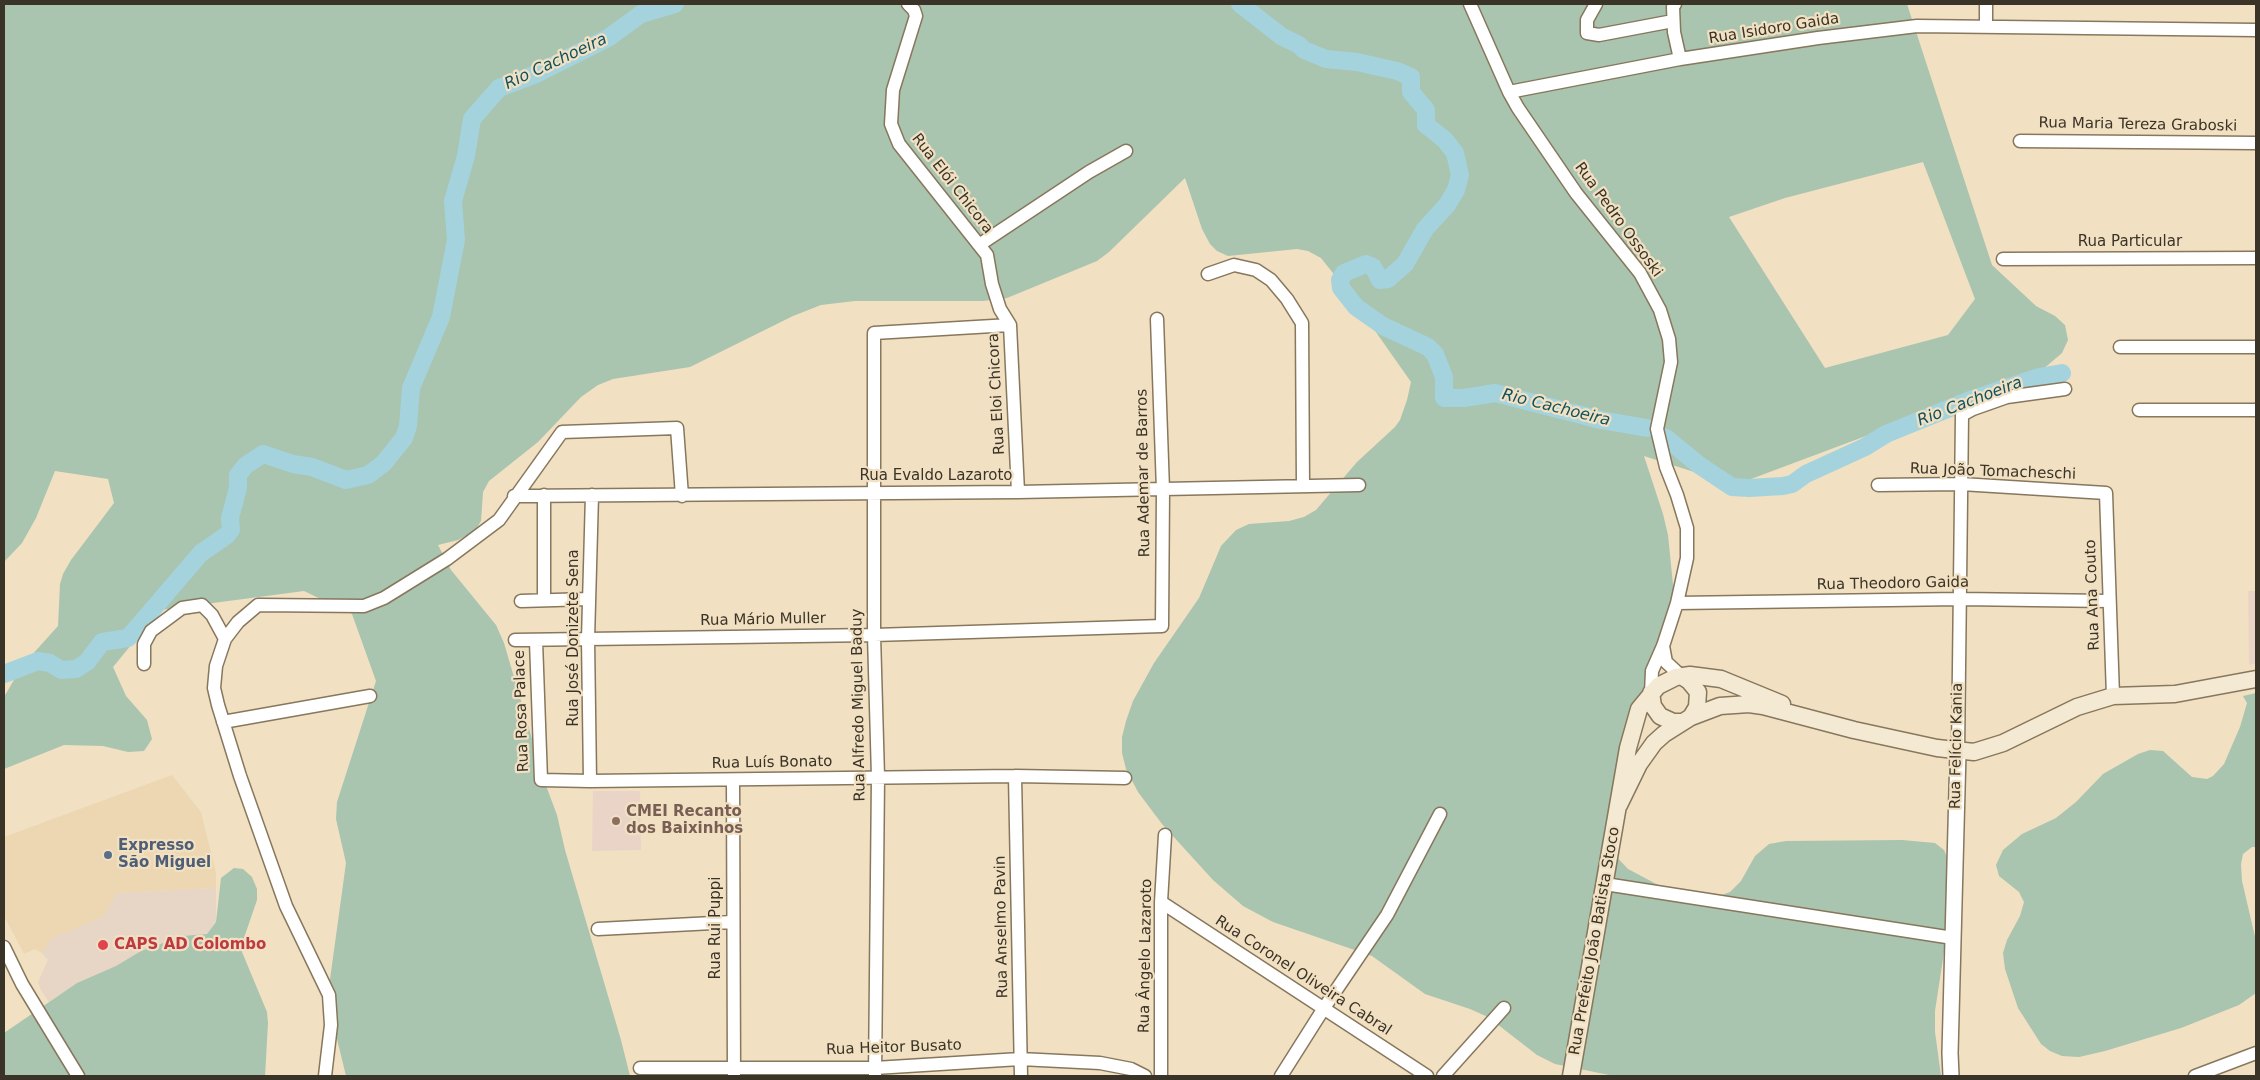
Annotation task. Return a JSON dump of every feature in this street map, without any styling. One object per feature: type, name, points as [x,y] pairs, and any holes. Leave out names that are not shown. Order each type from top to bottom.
[{"type":"main road","name":"Rua Prefeito João Batista Stoco","points":[[1571,1076],[1628,748],[1639,709],[1650,693],[1665,682],[1681,676],[1702,675],[1721,679],[1773,699],[1810,719]]},
{"type":"main road","points":[[1650,693],[1653,706],[1660,716],[1673,722],[1687,720],[1698,707],[1698,692],[1689,681],[1681,676]]},
{"type":"main road","name":"Rua Prefeito João Batista Stoco","points":[[1619,805],[1645,754],[1659,738],[1687,720],[1720,706],[1749,704],[1958,752],[1986,750],[2022,735],[2058,715],[2113,696],[2175,694],[2256,679]]},
{"type":"street","name":"Rua Elói Chicora","points":[[908,4],[914,10],[916,16],[893,90],[891,124],[899,144],[987,255],[992,284],[1000,309],[1010,325]]},
{"type":"street","name":"Rua Pedro Ossoski","points":[[1470,4],[1509,92],[1576,193],[1640,273],[1660,310],[1669,339],[1671,362],[1657,434],[1687,528],[1687,558],[1677,603],[1663,646],[1652,671],[1650,693]]},
{"type":"street","points":[[1596,4],[1587,20],[1587,33],[1599,35],[1674,21]]},
{"type":"street","points":[[1675,4],[1673,7],[1674,21],[1680,59]]},
{"type":"street","points":[[1986,4],[1986,26]]},
{"type":"street","name":"Rua Isidoro Gaida","points":[[1509,92],[1680,59],[1818,38],[1917,26],[2256,30]]},
{"type":"street","name":"Rua Maria Tereza Graboski","points":[[2020,140],[2256,143]]},
{"type":"street","points":[[979,245],[1089,172],[1126,151]]},
{"type":"street","name":"Rua Particular","points":[[2003,259],[2256,258]]},
{"type":"street","points":[[1208,274],[1234,265],[1256,270],[1271,280],[1287,299],[1302,323],[1303,486]]},
{"type":"street","name":"Rua Ademar de Barros","points":[[1157,319],[1163,490],[1162,626]]},
{"type":"street","name":"Rua Alfredo Miguel Baduy","points":[[875,1072],[878,777],[874,635],[874,333],[1010,325]]},
{"type":"street","name":"Rua Eloi Chicora","points":[[1010,325],[1018,492]]},
{"type":"street","points":[[2120,347],[2256,347]]},
{"type":"street","name":"Rua Felício Kania","points":[[1951,1076],[1958,752],[1962,415],[2007,397],[2065,389]]},
{"type":"street","points":[[2139,410],[2256,410]]},
{"type":"street","points":[[325,1076],[331,1025],[328,995],[286,906],[223,722],[214,688],[216,666],[225,639],[238,622],[258,605],[364,606],[384,598],[447,559],[499,520],[514,496],[562,432],[677,428],[682,496]]},
{"type":"street","name":"Rua Evaldo Lazaroto","points":[[514,496],[682,496],[873,492],[1163,490],[1359,484]]},
{"type":"street","name":"Rua João Tomacheschi","points":[[1878,485],[1961,484],[2106,493]]},
{"type":"street","name":"Rua Ana Couto","points":[[2106,493],[2113,696]]},
{"type":"street","points":[[544,495],[544,600]]},
{"type":"street","name":"Rua José Donizete Sena","points":[[590,782],[588,639],[592,496]]},
{"type":"street","points":[[521,601],[589,599]]},
{"type":"street","name":"Rua Theodoro Gaida","points":[[1677,603],[1960,599],[2110,600]]},
{"type":"street","points":[[144,664],[144,644],[151,631],[182,608],[202,605],[212,615],[225,639]]},
{"type":"street","name":"Rua Mário Muller","points":[[515,640],[874,635],[1162,626]]},
{"type":"street","name":"Rua Rosa Palace","points":[[536,641],[540,780]]},
{"type":"street","points":[[1663,646],[1666,662],[1681,676]]},
{"type":"street","points":[[223,722],[370,696]]},
{"type":"street","name":"Rua Luís Bonato","points":[[540,780],[590,782],[1015,776],[1125,778]]},
{"type":"street","name":"Rua Anselmo Pavin","points":[[1015,776],[1021,1076]]},
{"type":"street","name":"Rua Rui Puppi","points":[[733,780],[734,1072]]},
{"type":"street","points":[[1281,1076],[1387,915],[1440,814]]},
{"type":"street","name":"Rua Ângelo Lazaroto","points":[[1161,1076],[1161,902],[1165,836]]},
{"type":"street","points":[[1605,884],[1953,938]]},
{"type":"street","name":"Rua Coronel Oliveira Cabral","points":[[1161,902],[1427,1076]]},
{"type":"street","points":[[598,929],[732,922]]},
{"type":"street","points":[[4,947],[22,984],[78,1076]]},
{"type":"street","points":[[1443,1076],[1504,1008]]},
{"type":"street","points":[[2195,1076],[2256,1052]]},
{"type":"street","name":"Rua Heitor Busato","points":[[640,1068],[734,1072],[875,1072],[1020,1059],[1100,1063],[1131,1069],[1145,1076]]},
{"type":"shaded area","points":[[2248,591],[2256,591],[2256,663],[2249,665]]},
{"type":"shaded area","name":"Expresso São Miguel","points":[[172,775],[201,812],[216,873],[216,888],[117,893],[103,917],[53,938],[42,953],[35,949],[24,954],[4,916],[4,837]]},
{"type":"shaded area","name":"CMEI Recanto dos Baixinhos","points":[[593,791],[640,791],[641,850],[592,851]]},
{"type":"shaded area","name":"CAPS AD Colombo","points":[[216,888],[216,922],[207,934],[182,936],[141,951],[116,966],[77,983],[49,1002],[41,990],[38,982],[48,960],[42,953],[52,938],[103,917],[117,893]]},
{"type":"green space","points":[[4,4],[1907,4],[1992,265],[2036,306],[2055,316],[2065,325],[2068,340],[2062,353],[2042,370],[1751,479],[1739,481],[1710,477],[1644,456],[1668,535],[1674,595],[1648,685],[1611,851],[1628,869],[1662,887],[1719,896],[1730,892],[1741,881],[1755,856],[1769,844],[1786,841],[1902,840],[1935,843],[1944,850],[1947,857],[1948,873],[1946,939],[1935,1011],[1935,1032],[1941,1076],[1614,1076],[1555,1064],[1537,1055],[1488,1017],[1425,994],[1372,956],[1273,922],[1243,906],[1213,880],[1162,824],[1138,792],[1126,769],[1122,753],[1122,737],[1133,701],[1154,663],[1199,598],[1221,546],[1236,530],[1249,524],[1289,521],[1304,517],[1316,510],[1357,462],[1395,427],[1400,420],[1411,382],[1345,288],[1321,258],[1308,251],[1297,249],[1228,256],[1217,251],[1210,244],[1202,229],[1185,178],[1109,252],[1097,261],[1007,298],[983,301],[855,301],[821,305],[793,316],[690,367],[613,379],[598,385],[581,397],[538,442],[489,481],[483,492],[481,521],[475,531],[458,540],[438,545],[451,570],[496,625],[504,643],[545,783],[557,815],[565,850],[630,1076],[346,1076],[328,994],[346,863],[336,819],[337,802],[376,681],[352,614],[304,591],[160,610],[113,667],[126,696],[147,720],[152,739],[144,751],[128,752],[103,746],[64,745],[4,769],[4,697],[22,666],[58,626],[60,584],[63,574],[71,560],[114,503],[108,479],[55,471],[36,518],[22,543],[4,562]],"holes":[[[1923,162],[1975,299],[1948,335],[1825,368],[1729,217],[1785,198]]]},
{"type":"green space","points":[[2256,693],[2256,847],[2252,847],[2243,854],[2241,864],[2242,881],[2256,941],[2256,993],[2239,1005],[2181,1028],[2105,1051],[2079,1057],[2062,1056],[2050,1051],[2041,1044],[2018,1008],[2005,969],[2003,953],[2007,940],[2020,916],[2024,902],[2019,892],[1999,876],[1996,865],[2003,850],[2022,834],[2056,818],[2076,802],[2103,774],[2138,754],[2150,750],[2163,751],[2192,777],[2207,779],[2213,776],[2224,764],[2240,727],[2247,703],[2243,696]]},
{"type":"green space","points":[[234,868],[243,869],[252,877],[257,889],[257,900],[245,935],[242,952],[267,1012],[265,1076],[4,1076],[4,1033],[77,983],[116,966],[141,951],[182,936],[207,934],[216,922],[221,878]]},
{"type":"waterway","name":"Rio Cachoeira","points":[[4,674],[38,661],[50,663],[61,670],[76,669],[87,662],[102,642],[128,638],[201,553],[227,535],[231,530],[230,518],[238,488],[238,475],[246,465],[263,454],[293,464],[312,467],[346,480],[368,475],[383,464],[404,438],[408,426],[411,388],[441,317],[456,240],[453,201],[466,156],[472,119],[499,88],[536,74],[608,38],[641,14],[675,4]]},
{"type":"waterway","name":"Rio Cachoeira","points":[[1240,4],[1281,36],[1299,45],[1304,50],[1326,59],[1357,62],[1397,71],[1411,77],[1411,92],[1426,110],[1426,125],[1445,140],[1455,153],[1460,175],[1456,190],[1447,205],[1425,229],[1405,264],[1388,279],[1380,280],[1373,267],[1366,264],[1344,273],[1340,280],[1341,288],[1356,307],[1383,326],[1428,347],[1435,354],[1444,377],[1444,398],[1464,398],[1495,393],[1601,420],[1647,428]]},
{"type":"waterway","name":"Rio Cachoeira","points":[[1666,438],[1699,465],[1732,487],[1783,486],[1792,484],[1806,474],[1865,447],[1886,434],[1970,400],[2039,377],[2062,373]]},
{"type":"place","name":"CMEI Recanto dos Baixinhos","points":[[616,821]]},
{"type":"place","name":"Expresso São Miguel","points":[[108,855]]},
{"type":"place","name":"CAPS AD Colombo","points":[[103,945]]}]
